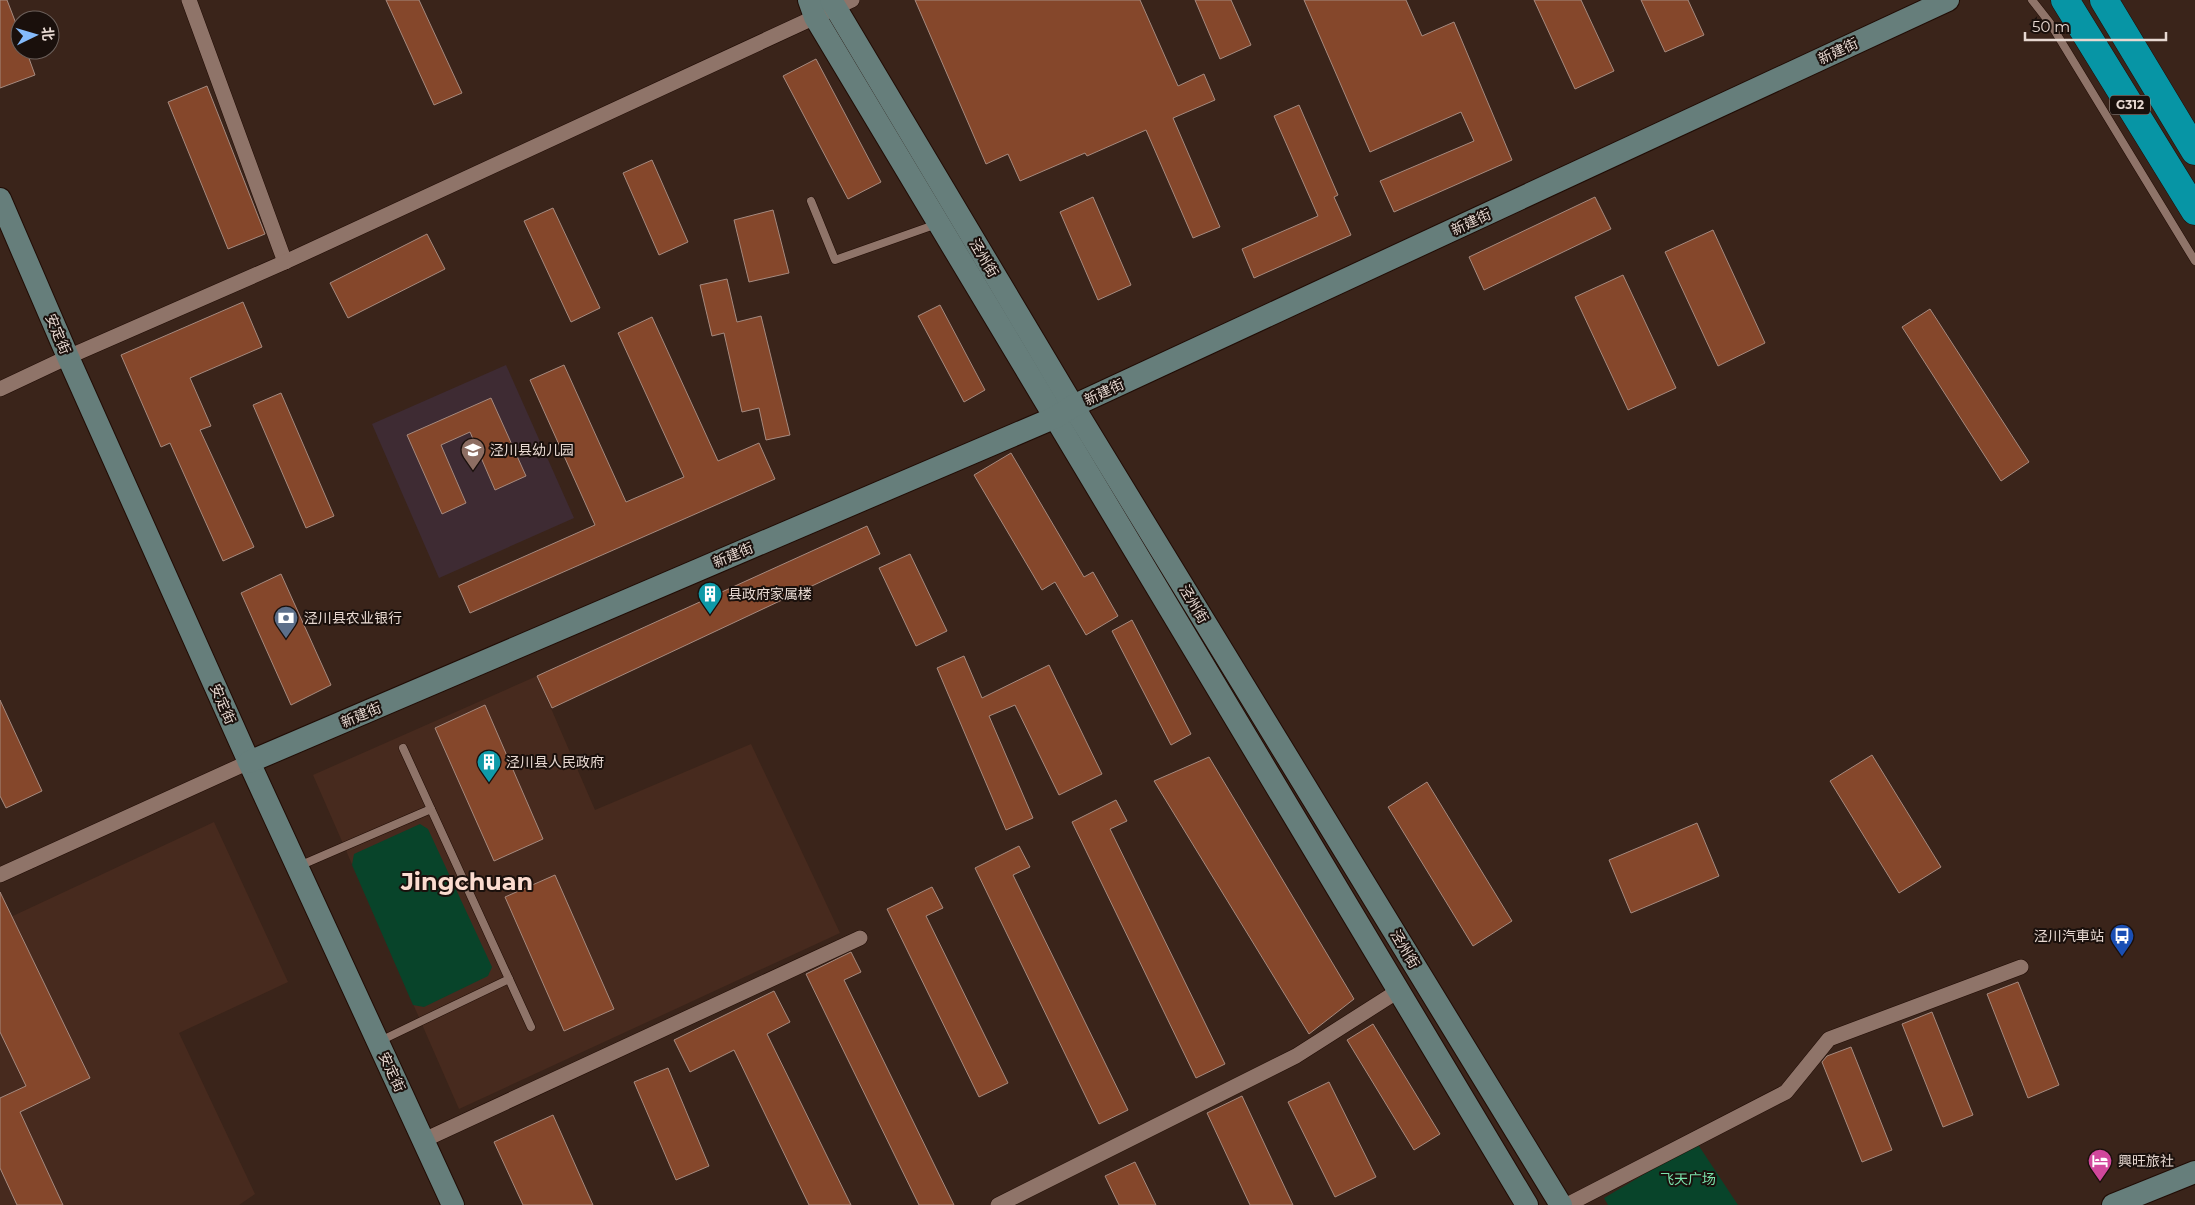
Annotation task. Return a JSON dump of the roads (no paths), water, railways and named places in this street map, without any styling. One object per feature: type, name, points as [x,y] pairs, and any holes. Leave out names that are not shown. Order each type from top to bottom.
[{"type":"highway","name":"G312","points":[[2065,0],[2195,211]]},
{"type":"highway","name":"G312","points":[[2104,0],[2195,151]]},
{"type":"street","points":[[188,0],[285,262]]},
{"type":"street","name":"新建街","points":[[250,762],[1064,412],[1948,0]]},
{"type":"street","points":[[0,389],[68,357],[285,262],[828,5]]},
{"type":"street","name":"泾州街","points":[[828,5],[1398,991],[1527,1205]]},
{"type":"street","name":"泾州街","points":[[828,5],[939,223],[1064,412],[1561,1205]]},
{"type":"street","name":"安定街","points":[[0,199],[68,357],[452,1205]]},
{"type":"street","points":[[0,875],[250,762]]},
{"type":"street","points":[[424,1140],[860,938]]},
{"type":"street","points":[[1567,1205],[1786,1092],[1829,1040],[2020,968]]},
{"type":"street","points":[[998,1205],[1296,1056],[1398,991]]},
{"type":"street","points":[[2113,1205],[2195,1172]]},
{"type":"lane","points":[[2032,0],[2050,23],[2195,261]]},
{"type":"lane","points":[[811,201],[835,260],[939,223]]},
{"type":"lane","points":[[402,748],[531,1027]]},
{"type":"lane","points":[[298,867],[431,809]]},
{"type":"lane","points":[[378,1042],[509,979]]},
{"type":"place","name":"泾川县幼儿园","points":[[473,471]]},
{"type":"place","name":"县政府家属楼","points":[[710,615]]},
{"type":"place","name":"泾川县农业银行","points":[[286,639]]},
{"type":"place","name":"泾川县人民政府","points":[[489,783]]},
{"type":"place","name":"泾川汽車站","points":[[2122,957]]},
{"type":"place","name":"興旺旅社","points":[[2100,1182]]},
{"type":"district","name":"Jingchuan","points":[[467,882]]},
{"type":"park label","name":"飞天广场","points":[[1688,1179]]}]
